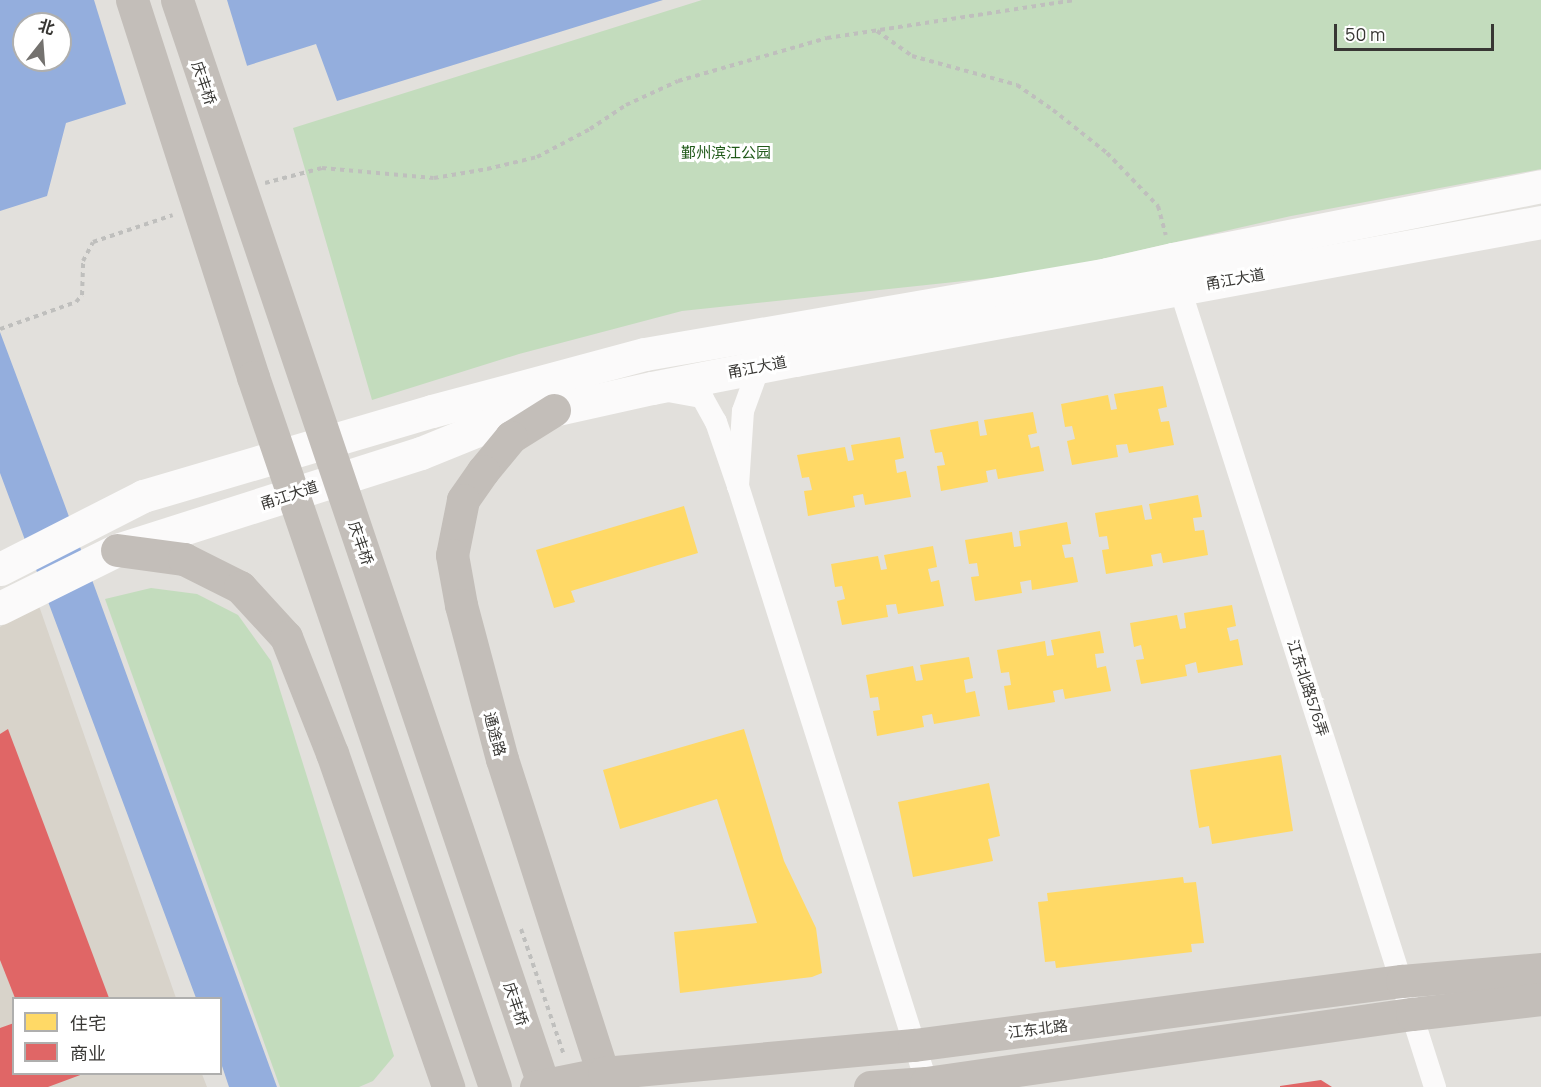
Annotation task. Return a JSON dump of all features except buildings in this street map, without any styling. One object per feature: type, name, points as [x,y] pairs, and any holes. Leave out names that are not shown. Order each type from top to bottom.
[{"type":"main road","points":[[132,0],[249,366],[495,1087]]},
{"type":"main road","name":"庆丰桥","points":[[177,0],[544,1087]]},
{"type":"main road","name":"甬江大道","points":[[0,608],[102,556],[421,453],[495,423],[1176,274],[1541,186]]},
{"type":"main road","name":"甬江大道","points":[[8,565],[143,496],[432,411],[645,354],[1107,274],[1176,274],[1541,222]]},
{"type":"main road","name":"通途路","points":[[554,410],[512,437],[476,481],[463,500],[452,555],[461,605],[502,759],[605,1080]]},
{"type":"main road","points":[[102,556],[184,559],[240,587],[286,637],[332,753],[448,1087]]},
{"type":"main road","name":"江东北路","points":[[536,1087],[914,1045],[1402,981],[1541,969]]},
{"type":"main road","points":[[870,1087],[927,1085],[1412,1014],[1541,999]]},
{"type":"street","name":"江东北路576弄","points":[[1176,274],[1435,1087]]},
{"type":"street","points":[[738,486],[743,411],[759,367]]},
{"type":"street","points":[[652,388],[702,397],[716,422],[927,1085]]},
{"type":"path","points":[[259,185],[322,168],[434,178],[537,157],[590,129],[626,105],[678,81],[827,38],[1075,0]]},
{"type":"path","points":[[876,31],[912,56],[1017,86],[1053,110],[1107,153],[1158,206],[1176,274]]},
{"type":"path","points":[[0,329],[76,302],[82,295],[83,261],[93,242],[182,212]]},
{"type":"shaded area","points":[[38,603],[176,997],[12,997],[12,1075],[202,1075],[207,1087],[0,1087],[0,627]]},
{"type":"green space","name":"鄞州滨江公园","points":[[702,0],[1541,0],[1541,169],[1291,216],[1040,273],[682,311],[519,354],[372,400],[293,128]]},
{"type":"green space","points":[[151,588],[197,594],[238,615],[271,661],[394,1056],[373,1081],[359,1087],[280,1087],[105,599]]},
{"type":"water","points":[[0,0],[663,0],[337,101],[316,44],[66,123],[47,196],[0,211]]},
{"type":"water","points":[[0,332],[277,1087],[229,1087],[222,1066],[222,997],[196,997],[0,473]]},
{"type":"pier","points":[[94,0],[227,0],[248,69],[127,107]]}]
